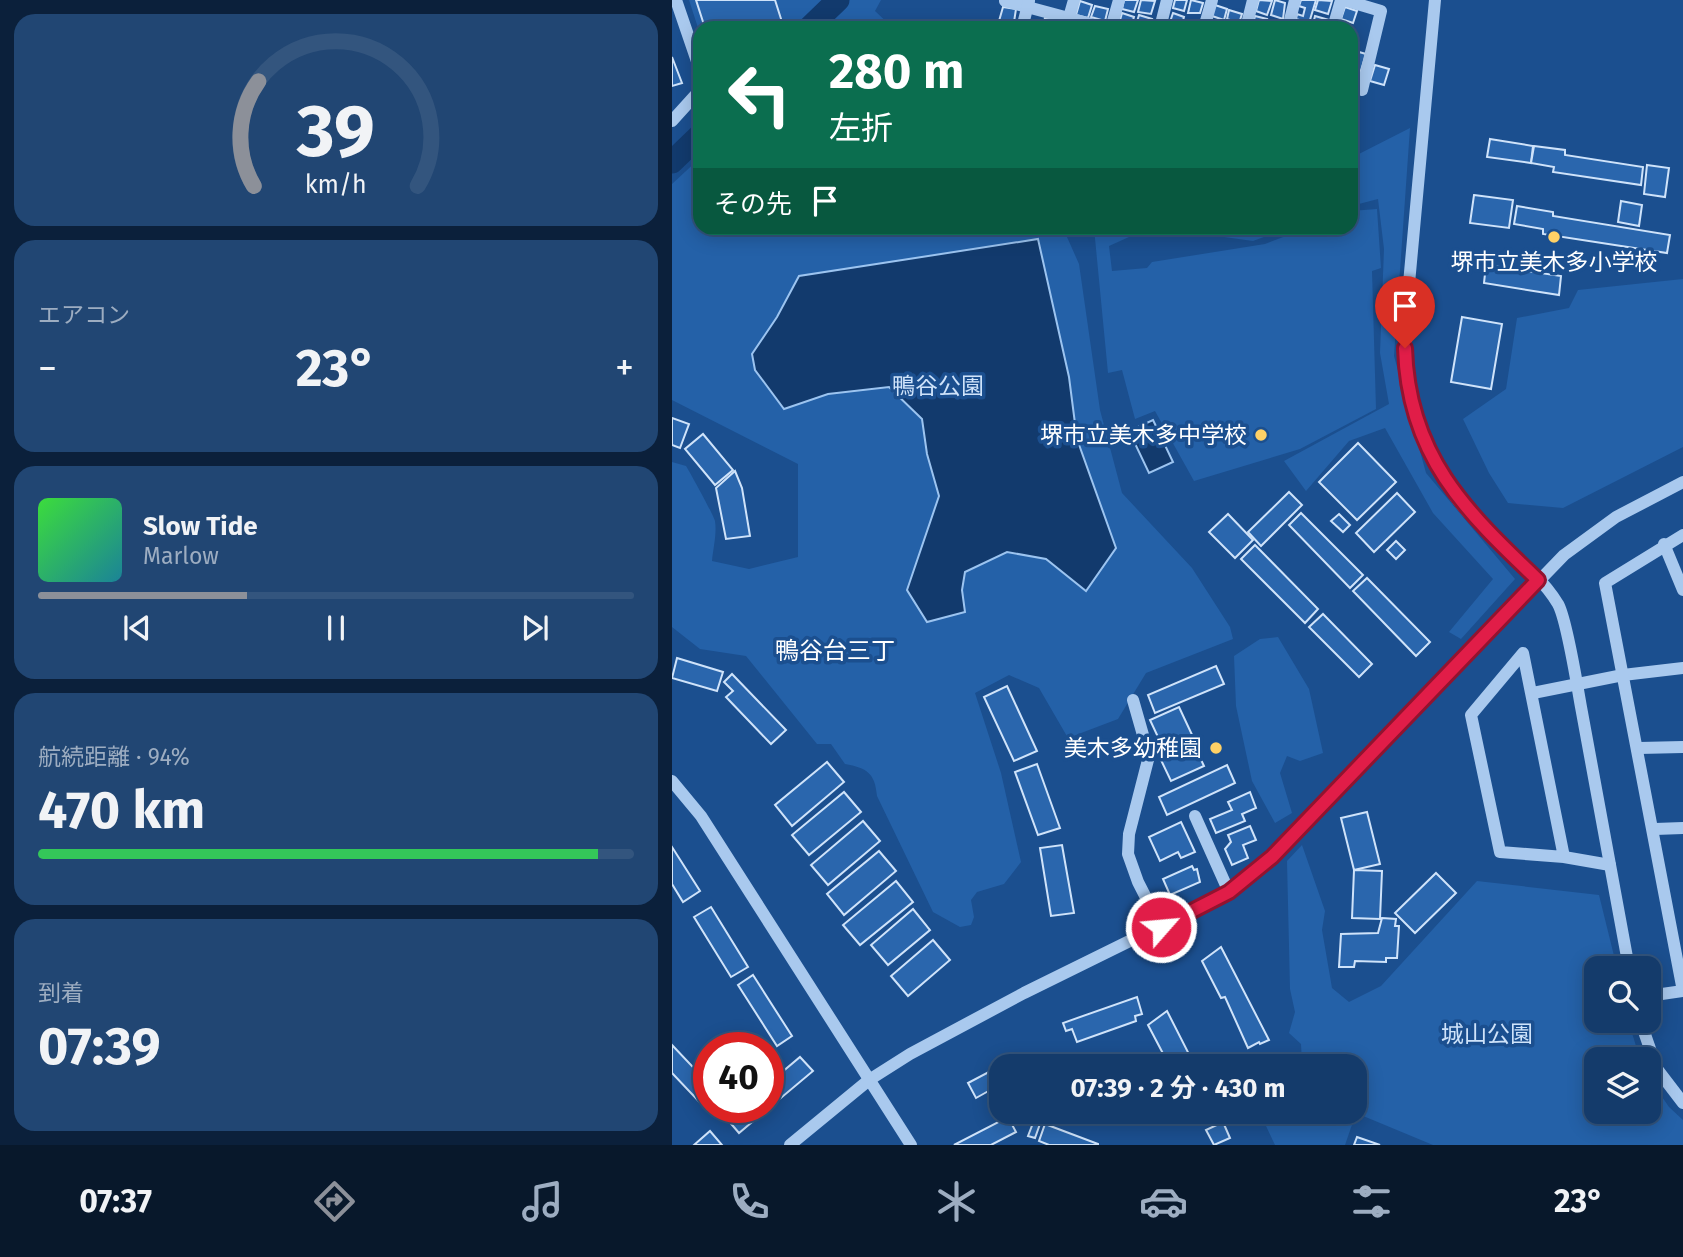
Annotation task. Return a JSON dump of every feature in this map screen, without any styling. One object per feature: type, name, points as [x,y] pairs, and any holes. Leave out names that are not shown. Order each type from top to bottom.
[{"type":"street","points":[[676,0],[693,50]]},
{"type":"street","points":[[1069,21],[1074,0]]},
{"type":"street","points":[[1112,21],[1119,0]]},
{"type":"street","points":[[1162,21],[1167,0]]},
{"type":"street","points":[[1206,21],[1212,0]]},
{"type":"street","points":[[1248,21],[1254,0]]},
{"type":"street","points":[[1290,21],[1295,0]]},
{"type":"street","points":[[1335,21],[1342,0],[1381,11],[1362,90],[1358,89]]},
{"type":"street","points":[[1435,0],[1405,327],[1406,369],[1421,434],[1445,480],[1473,519],[1538,580],[1559,605],[1577,684],[1627,956]]},
{"type":"street","points":[[1005,1],[1029,4],[1064,21]]},
{"type":"street","points":[[1024,21],[1029,4]]},
{"type":"street","points":[[672,121],[693,98]]},
{"type":"street","points":[[790,1145],[869,1080],[1024,993],[1229,892],[1272,857],[1564,555],[1616,517],[1683,482]]},
{"type":"street","points":[[1661,994],[1683,991],[1655,829],[1605,583],[1664,544],[1683,535]]},
{"type":"street","points":[[1664,544],[1683,590]]},
{"type":"street","points":[[1564,857],[1523,653],[1471,715],[1500,852],[1610,864]]},
{"type":"street","points":[[1533,693],[1623,675],[1683,668]]},
{"type":"street","points":[[1133,701],[1149,756],[1129,834],[1128,854],[1138,882],[1161,927]]},
{"type":"street","points":[[1639,748],[1683,747]]},
{"type":"street","points":[[672,780],[701,816],[911,1145]]},
{"type":"street","points":[[1195,816],[1229,892]]},
{"type":"street","points":[[1655,829],[1683,828]]},
{"type":"street","points":[[1668,909],[1683,909]]},
{"type":"street","points":[[1645,1033],[1657,1069],[1683,1103]]},
{"type":"green space","points":[[689,0],[881,0],[875,11],[886,21],[696,21]]},
{"type":"green space","points":[[1410,128],[1394,356],[1426,473],[1515,579],[1461,639],[1449,632],[1493,579],[1433,513],[1385,428],[1349,441],[1306,491],[1284,461],[1389,404],[1380,353],[1384,249],[1378,199],[1358,204],[1358,154]]},
{"type":"green space","name":"鴨谷公園","points":[[693,164],[693,235],[1066,235],[1079,264],[1100,410],[1122,493],[1192,568],[1230,627],[1233,639],[1146,673],[1118,719],[1068,738],[1039,688],[1009,675],[975,693],[1001,773],[1021,862],[1004,884],[977,892],[971,900],[974,917],[971,925],[960,927],[933,912],[868,773],[859,767],[845,764],[831,744],[817,744],[746,656],[700,649],[672,627],[672,462],[686,466],[714,518],[716,531],[712,561],[749,569],[798,557],[798,464],[672,400],[672,184]]},
{"type":"green space","points":[[1377,209],[1381,268],[1372,271],[1376,409],[1300,449],[1194,481],[1155,411],[1135,419],[1122,370],[1108,373],[1095,235],[1133,235],[1109,246],[1112,271],[1147,268],[1152,262],[1265,244],[1289,235],[1358,235],[1358,210]]},
{"type":"green space","points":[[1210,235],[1269,235],[1253,241]]},
{"type":"green space","points":[[1683,279],[1683,447],[1563,508],[1508,503],[1489,473],[1463,419],[1506,389],[1517,318],[1569,308],[1578,290]]},
{"type":"green space","points":[[1278,637],[1309,689],[1323,753],[1300,761],[1287,756],[1280,773],[1292,813],[1275,823],[1252,781],[1236,706],[1234,656],[1260,639]]},
{"type":"green space","name":"城山公園","points":[[1302,845],[1325,911],[1322,930],[1332,988],[1349,1002],[1381,986],[1477,881],[1599,895],[1614,956],[1584,956],[1584,1033],[1632,1033],[1636,1047],[1584,1047],[1584,1124],[1661,1124],[1661,1095],[1683,1120],[1683,1145],[1433,1145],[1367,1118],[1367,1054],[1302,1054],[1301,1044],[1289,1033],[1295,1012],[1290,989],[1287,861]]},
{"type":"green space","name":"城山公園","points":[[1265,1124],[1352,1124],[1345,1145],[1275,1145]]},
{"type":"shaded area","points":[[1038,239],[1069,377],[1077,439],[1116,548],[1086,591],[1046,559],[1007,552],[965,572],[962,590],[965,612],[927,622],[907,590],[939,496],[927,454],[922,419],[889,387],[828,394],[784,409],[755,370],[752,354],[777,317],[799,276]]},
{"type":"shaded area","points":[[1153,420],[1173,462],[1149,473],[1129,431]]},
{"type":"building","points":[[696,0],[775,0],[782,21],[703,21]]},
{"type":"building","points":[[1124,0],[1138,0],[1134,12],[1122,9]]},
{"type":"building","points":[[1141,0],[1155,1],[1151,14],[1138,12]]},
{"type":"building","points":[[1175,0],[1187,0],[1184,11],[1173,8]]},
{"type":"building","points":[[1191,0],[1203,3],[1200,13],[1188,13]]},
{"type":"building","points":[[1259,0],[1272,1],[1267,15],[1256,11]]},
{"type":"building","points":[[1275,0],[1285,3],[1283,19],[1271,15]]},
{"type":"building","points":[[1301,0],[1316,0],[1310,21],[1296,19],[1297,14],[1303,16],[1305,8],[1299,6]]},
{"type":"building","points":[[1318,0],[1332,1],[1328,14],[1315,10]]},
{"type":"building","points":[[1080,1],[1092,5],[1088,18],[1076,15]]},
{"type":"building","points":[[1215,5],[1227,9],[1224,20],[1212,16]]},
{"type":"building","points":[[1095,6],[1108,9],[1105,21],[1091,17]]},
{"type":"building","points":[[1003,7],[1016,9],[1014,21],[999,21]]},
{"type":"building","points":[[1345,7],[1357,11],[1354,21],[1341,19]]},
{"type":"building","points":[[1229,10],[1242,14],[1240,21],[1227,19]]},
{"type":"building","points":[[1122,13],[1134,17],[1133,21],[1120,21]]},
{"type":"building","points":[[1173,13],[1184,17],[1183,21],[1170,21]]},
{"type":"building","points":[[1139,15],[1152,19],[1151,21],[1137,21]]},
{"type":"building","points":[[1255,16],[1267,19],[1266,21],[1254,21]]},
{"type":"building","points":[[1315,16],[1329,20],[1329,21],[1314,21]]},
{"type":"building","points":[[1358,52],[1366,54],[1358,77]]},
{"type":"building","points":[[672,57],[682,83],[672,86]]},
{"type":"building","points":[[1375,65],[1389,69],[1384,85],[1370,81]]},
{"type":"building","points":[[1490,139],[1533,146],[1531,163],[1487,157]]},
{"type":"building","points":[[1534,146],[1565,150],[1565,155],[1643,167],[1641,185],[1553,172],[1554,167],[1531,163]]},
{"type":"building","points":[[1647,165],[1669,168],[1665,197],[1644,194]]},
{"type":"building","points":[[1474,195],[1513,200],[1509,228],[1470,223]]},
{"type":"building","points":[[1621,201],[1642,205],[1639,226],[1618,222]]},
{"type":"building","points":[[1517,206],[1553,212],[1553,216],[1670,235],[1667,253],[1543,234],[1543,229],[1514,224]]},
{"type":"building","points":[[1486,265],[1561,276],[1559,295],[1484,283]]},
{"type":"building","points":[[1462,317],[1502,324],[1491,389],[1451,382]]},
{"type":"building","points":[[672,418],[689,424],[680,448],[672,445]]},
{"type":"building","points":[[703,434],[733,470],[715,485],[685,449]]},
{"type":"building","points":[[1358,443],[1396,482],[1357,520],[1319,482]]},
{"type":"building","points":[[735,471],[742,488],[750,536],[726,539],[716,488]]},
{"type":"building","points":[[1289,492],[1302,505],[1261,546],[1248,532]]},
{"type":"building","points":[[1397,493],[1415,512],[1374,552],[1356,533]]},
{"type":"building","points":[[1301,513],[1363,575],[1350,588],[1289,525]]},
{"type":"building","points":[[1228,514],[1253,540],[1235,558],[1209,532]]},
{"type":"building","points":[[1339,514],[1350,525],[1343,532],[1331,521]]},
{"type":"building","points":[[1396,541],[1405,550],[1396,559],[1387,550]]},
{"type":"building","points":[[1255,545],[1318,609],[1305,623],[1241,559]]},
{"type":"building","points":[[1367,578],[1430,642],[1416,656],[1353,591]]},
{"type":"building","points":[[1323,614],[1372,664],[1359,677],[1309,627]]},
{"type":"building","points":[[677,658],[723,672],[717,691],[672,678]]},
{"type":"building","points":[[1216,666],[1224,684],[1155,713],[1148,695]]},
{"type":"building","points":[[732,674],[786,730],[771,744],[726,697],[733,691],[724,682]]},
{"type":"building","points":[[1007,686],[1037,751],[1014,761],[984,697]]},
{"type":"building","points":[[1179,707],[1194,739],[1165,752],[1150,720]]},
{"type":"building","points":[[1194,745],[1204,766],[1171,781],[1161,760]]},
{"type":"building","points":[[827,762],[844,782],[792,826],[775,805]]},
{"type":"building","points":[[1037,764],[1060,828],[1038,835],[1015,772]]},
{"type":"building","points":[[1227,765],[1235,783],[1167,815],[1159,797]]},
{"type":"building","points":[[844,792],[861,812],[809,855],[792,835]]},
{"type":"building","points":[[1250,792],[1256,808],[1242,814],[1245,821],[1216,833],[1210,819],[1232,810],[1228,802]]},
{"type":"building","points":[[1367,812],[1380,864],[1354,870],[1341,818]]},
{"type":"building","points":[[863,821],[880,841],[828,885],[811,865]]},
{"type":"building","points":[[1181,822],[1195,852],[1181,858],[1178,852],[1160,861],[1149,837]]},
{"type":"building","points":[[1250,826],[1256,840],[1243,845],[1248,858],[1232,865],[1225,849],[1231,842],[1228,835]]},
{"type":"building","points":[[1062,845],[1074,913],[1051,916],[1040,848]]},
{"type":"building","points":[[672,847],[700,891],[683,902],[672,884]]},
{"type":"building","points":[[879,851],[896,871],[844,915],[827,894]]},
{"type":"building","points":[[1192,866],[1194,870],[1197,869],[1200,882],[1170,895],[1163,879]]},
{"type":"building","points":[[1354,870],[1382,871],[1380,919],[1352,918]]},
{"type":"building","points":[[1436,873],[1456,893],[1415,933],[1395,913]]},
{"type":"building","points":[[896,881],[913,902],[860,945],[843,925]]},
{"type":"building","points":[[711,907],[748,967],[731,977],[694,917]]},
{"type":"building","points":[[913,909],[930,930],[888,965],[871,945]]},
{"type":"building","points":[[1382,918],[1396,919],[1395,926],[1399,926],[1397,958],[1386,958],[1386,962],[1355,961],[1354,967],[1339,967],[1341,934],[1378,933]]},
{"type":"building","points":[[933,940],[950,960],[908,996],[891,976]]},
{"type":"building","points":[[1221,947],[1269,1040],[1248,1048],[1225,997],[1221,998],[1202,961]]},
{"type":"building","points":[[753,975],[792,1036],[784,1041],[784,1032],[768,1032],[738,985]]},
{"type":"building","points":[[1137,997],[1142,1014],[1135,1016],[1136,1021],[1077,1042],[1072,1029],[1066,1031],[1063,1023]]},
{"type":"building","points":[[1167,1011],[1189,1054],[1163,1054],[1148,1025]]},
{"type":"building","points":[[672,1045],[693,1067],[693,1095],[672,1073]]},
{"type":"building","points":[[800,1057],[813,1071],[784,1095],[784,1070]]},
{"type":"building","points":[[989,1072],[989,1091],[976,1098],[968,1083]]},
{"type":"building","points":[[730,1123],[751,1123],[739,1133]]},
{"type":"building","points":[[994,1124],[1012,1124],[1016,1132],[991,1145],[954,1145]]},
{"type":"building","points":[[1033,1124],[1040,1124],[1035,1138],[1028,1136]]},
{"type":"building","points":[[1045,1124],[1098,1145],[1049,1145],[1039,1141]]},
{"type":"building","points":[[1224,1124],[1230,1138],[1214,1145],[1206,1130]]},
{"type":"building","points":[[710,1131],[722,1145],[694,1145]]},
{"type":"building","points":[[1357,1137],[1380,1145],[1354,1145]]},
{"type":"waterway","points":[[816,21],[838,0]]},
{"type":"waterway","points":[[672,162],[693,142]]},
{"type":"place","name":"堺市立美木多小学校","points":[[1554,237]]},
{"type":"place","name":"堺市立美木多中学校","points":[[1261,435]]},
{"type":"place","name":"美木多幼稚園","points":[[1216,748]]},
{"type":"district","name":"鴨谷台三丁","points":[[835,651]]},
{"type":"route","points":[[1161,927],[1229,892],[1272,857],[1538,580],[1473,519],[1445,480],[1421,434],[1406,369],[1405,348]]}]
